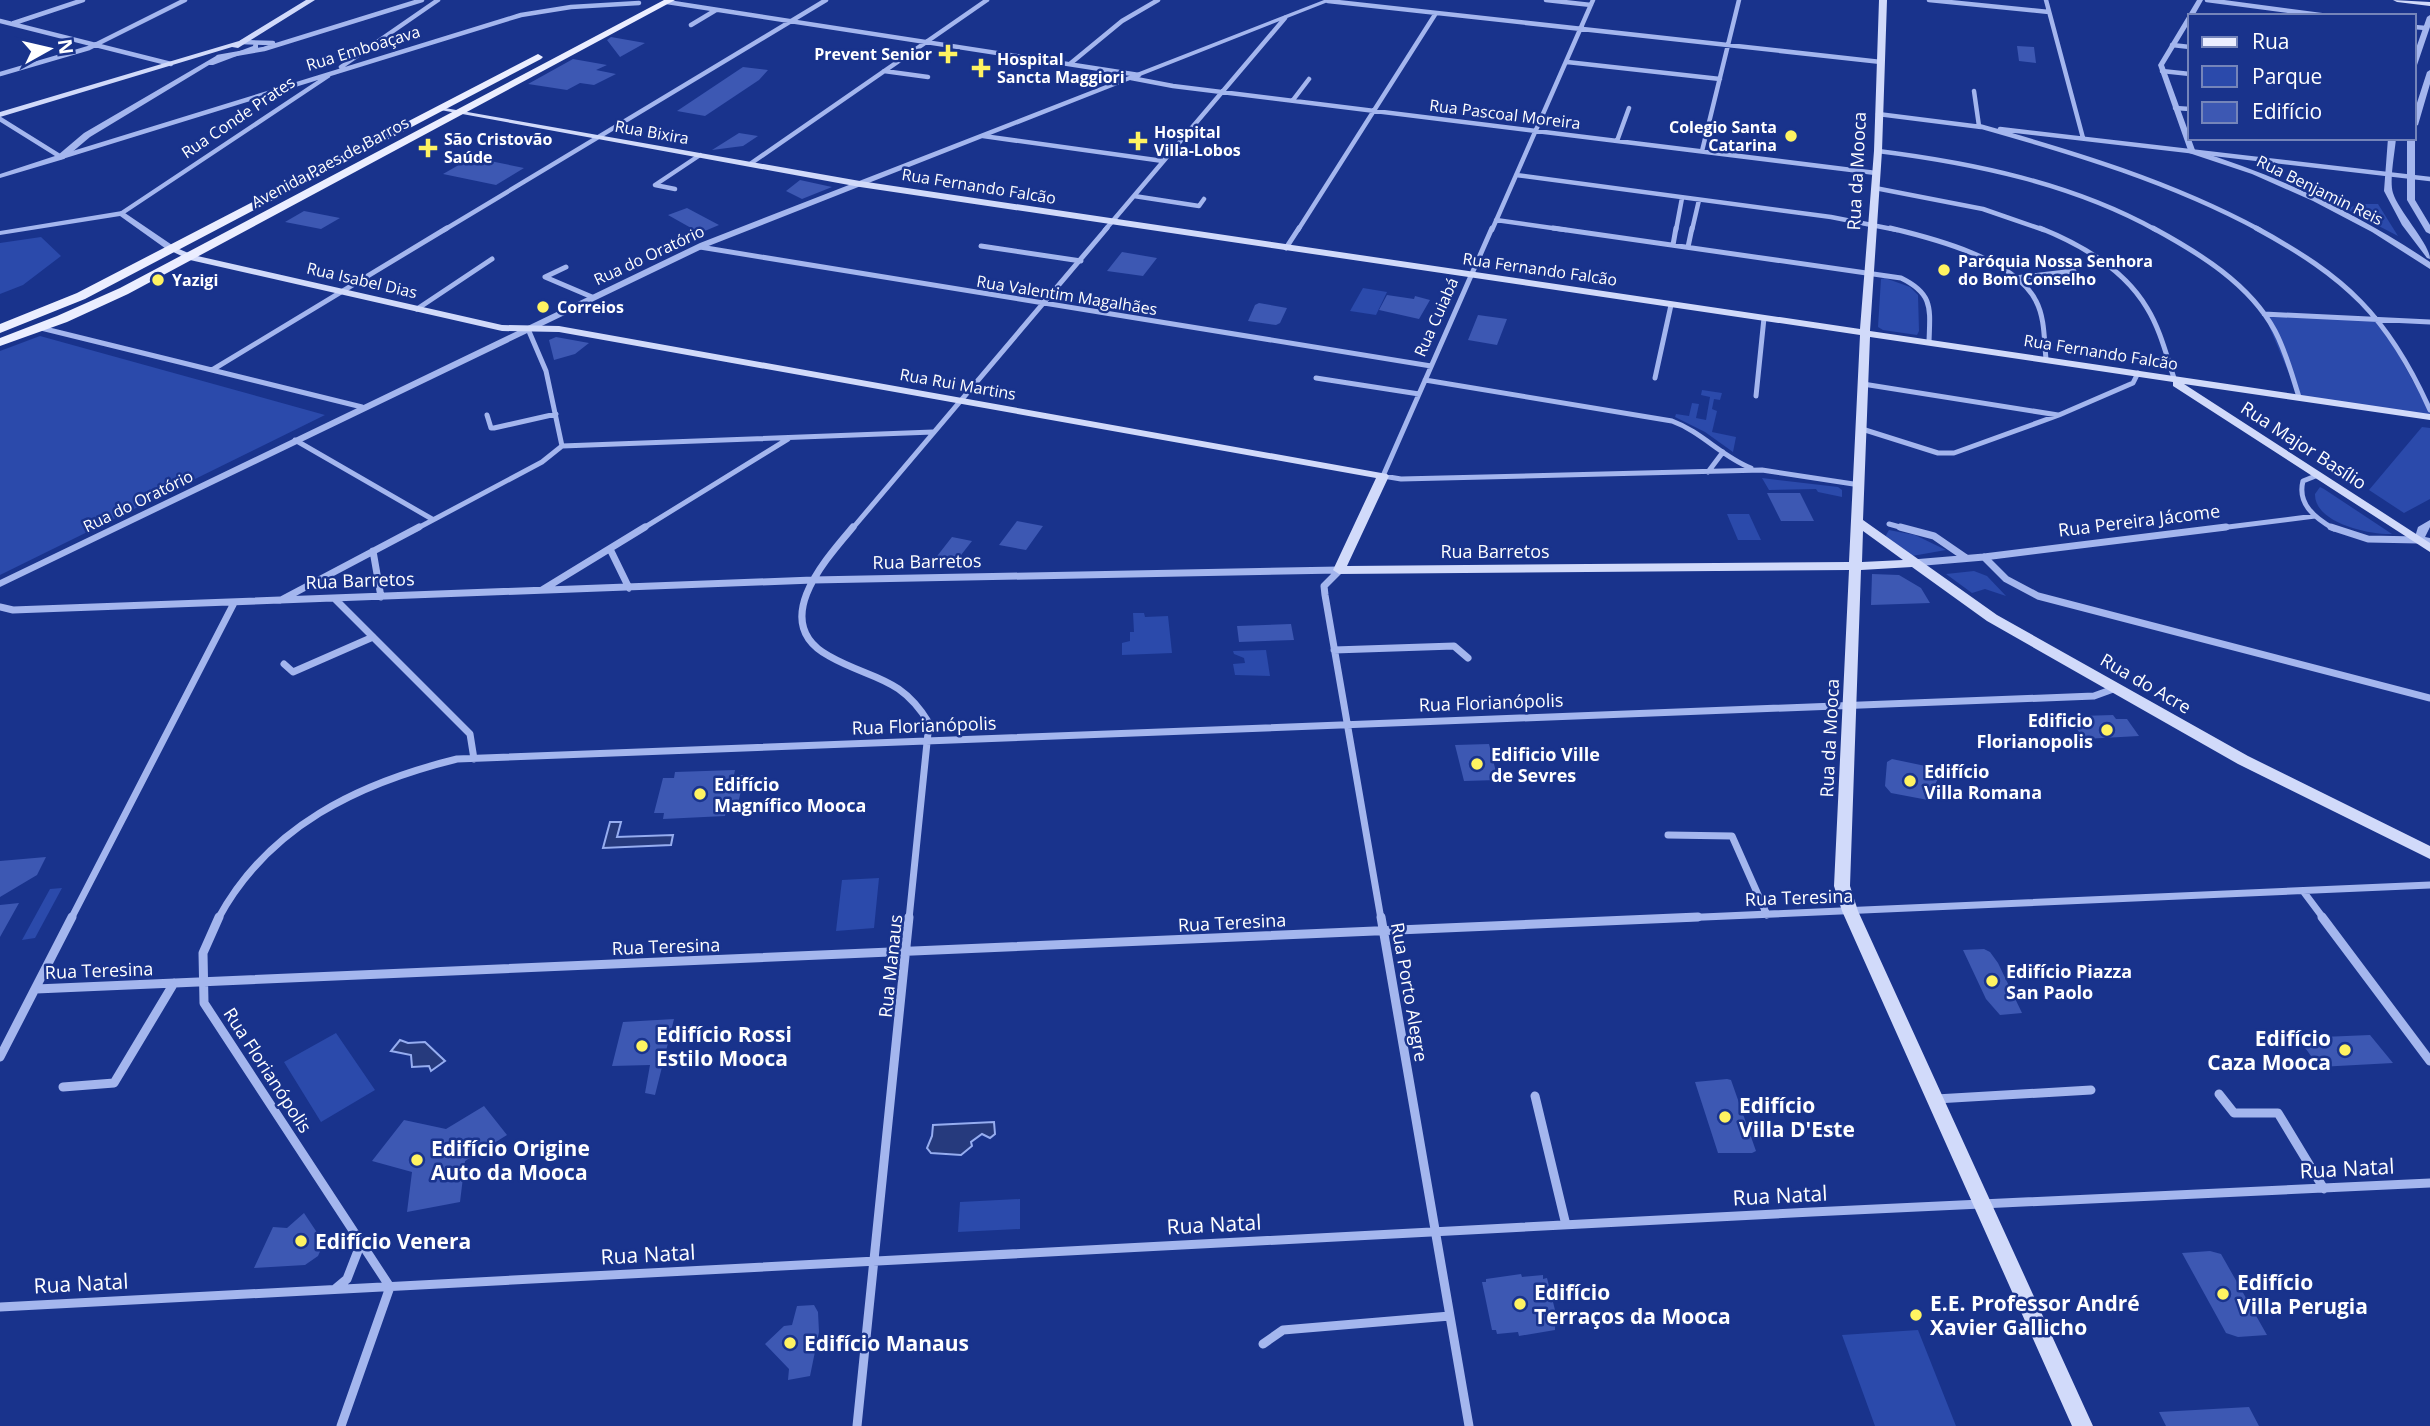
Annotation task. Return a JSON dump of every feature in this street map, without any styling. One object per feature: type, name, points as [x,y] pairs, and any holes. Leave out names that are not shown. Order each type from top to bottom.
[{"type":"main road","points":[[185,60],[218,57],[311,0]]},
{"type":"main road","name":"Rua da Mooca","points":[[1883,0],[1878,151],[1865,333],[1842,880],[1850,911],[2083,1426]]},
{"type":"main road","points":[[2398,0],[2430,4]]},
{"type":"main road","name":"Avenida Paes de Barros","points":[[0,342],[97,304],[190,257],[666,1]]},
{"type":"main road","points":[[613,18],[643,2]]},
{"type":"main road","points":[[0,117],[242,41]]},
{"type":"main road","name":"Avenida Paes de Barros","points":[[0,330],[71,301],[172,250],[550,51]]},
{"type":"main road","name":"Rua Bixira","points":[[439,109],[860,184]]},
{"type":"main road","name":"Rua Fernando Falcão","points":[[860,184],[2430,417]]},
{"type":"main road","points":[[172,250],[190,257]]},
{"type":"main road","name":"Rua Isabel Dias","points":[[190,257],[502,328],[527,329]]},
{"type":"main road","name":"Rua Rui Martins","points":[[527,329],[559,329],[1383,476]]},
{"type":"main road","name":"Rua Major Basílio","points":[[2156,376],[2185,387],[2426,543]]},
{"type":"main road","points":[[2208,403],[2201,397],[2200,389],[2203,386],[2216,385]]},
{"type":"main road","name":"Rua Cuiabá","points":[[1339,570],[1383,476]]},
{"type":"main road","name":"Rua do Acre","points":[[1858,522],[1992,618],[2243,760],[2430,853]]},
{"type":"main road","name":"Rua Pereira Jácome","points":[[1856,566],[1913,563]]},
{"type":"main road","name":"Rua Barretos","points":[[1339,570],[1856,566]]},
{"type":"street","points":[[11,24],[83,0]]},
{"type":"street","points":[[0,74],[96,46],[185,0]]},
{"type":"street","points":[[207,64],[422,0]]},
{"type":"street","name":"Rua Conde Prates","points":[[122,213],[438,0]]},
{"type":"street","points":[[212,370],[826,0]]},
{"type":"street","points":[[750,164],[987,0]]},
{"type":"street","points":[[1071,63],[1122,21],[1157,0]]},
{"type":"street","points":[[1546,0],[1592,3]]},
{"type":"street","points":[[1703,151],[1739,0]]},
{"type":"street","points":[[1929,0],[2049,12]]},
{"type":"street","points":[[2046,0],[2083,138]]},
{"type":"street","points":[[2207,0],[2313,14]]},
{"type":"street","name":"Rua Pascoal Moreira","points":[[666,1],[1071,63],[1221,91],[1876,173]]},
{"type":"street","points":[[1329,1],[1881,62]]},
{"type":"street","name":"Rua do Oratório","points":[[0,584],[362,407],[699,247],[1329,1]]},
{"type":"street","name":"Rua Emboaçava","points":[[0,176],[536,11],[643,2]]},
{"type":"street","name":"Rua Cuiabá","points":[[1383,476],[1592,3]]},
{"type":"street","points":[[400,7],[429,6]]},
{"type":"street","points":[[691,26],[717,9]]},
{"type":"street","points":[[1286,248],[1436,13]]},
{"type":"street","points":[[2416,52],[2430,17]]},
{"type":"street","name":"Rua Manaus","points":[[857,1426],[929,723],[921,707],[886,679],[825,654],[810,642],[800,623],[804,599],[826,559],[1285,18]]},
{"type":"street","points":[[1,21],[171,64]]},
{"type":"street","points":[[2188,21],[2162,60],[2162,71],[2192,151]]},
{"type":"street","points":[[1261,27],[1274,32]]},
{"type":"street","points":[[1261,27],[1268,37]]},
{"type":"street","points":[[2416,27],[2426,28]]},
{"type":"street","points":[[242,41],[284,42]]},
{"type":"street","points":[[0,117],[61,157],[79,141],[218,57],[242,54],[257,47],[256,43]]},
{"type":"street","points":[[2172,45],[2188,47]]},
{"type":"street","points":[[1567,62],[1720,79]]},
{"type":"street","points":[[883,71],[928,77]]},
{"type":"street","points":[[2162,71],[2188,74]]},
{"type":"street","points":[[2416,118],[2429,76]]},
{"type":"street","points":[[1293,100],[1309,79]]},
{"type":"street","points":[[1974,91],[1979,126]]},
{"type":"street","points":[[1617,141],[1629,108]]},
{"type":"street","points":[[2175,108],[2188,109]]},
{"type":"street","points":[[1878,114],[2430,179]]},
{"type":"street","points":[[1979,126],[2102,161],[2220,208],[2266,232],[2345,285],[2379,319],[2402,352],[2430,411]]},
{"type":"street","points":[[983,136],[1163,161]]},
{"type":"street","points":[[2392,140],[2388,191],[2396,209],[2430,256]]},
{"type":"street","points":[[2411,140],[2412,200],[2430,232]]},
{"type":"street","name":"Rua Emboaçava","points":[[79,141],[85,145],[101,144]]},
{"type":"street","points":[[1878,151],[1940,159],[2002,173],[2068,193],[2166,236],[2204,259],[2231,280],[2264,314],[2286,354],[2299,397]]},
{"type":"street","name":"Rua Benjamin Reis","points":[[2192,151],[2242,168],[2319,202],[2382,236],[2430,267]]},
{"type":"street","points":[[675,189],[655,185],[700,155]]},
{"type":"street","points":[[1516,175],[1872,225],[1927,238],[1976,255],[2015,278],[2037,301],[2046,359]]},
{"type":"street","points":[[1875,188],[1971,206],[2027,224],[2087,253],[2123,280],[2143,301],[2154,321],[2174,378]]},
{"type":"street","points":[[1134,196],[1199,206],[1204,199]]},
{"type":"street","points":[[1673,245],[1682,198]]},
{"type":"street","points":[[1688,247],[1699,200]]},
{"type":"street","points":[[0,233],[122,213],[172,250]]},
{"type":"street","points":[[1496,220],[1901,278],[1926,293],[1929,298],[1929,342]]},
{"type":"street","points":[[1678,220],[1693,222]]},
{"type":"street","points":[[981,246],[1081,261]]},
{"type":"street","name":"Rua Valentim Magalhães","points":[[699,247],[1431,366]]},
{"type":"street","points":[[417,309],[492,259]]},
{"type":"street","points":[[566,267],[545,276],[592,297]]},
{"type":"street","points":[[2015,278],[2074,271]]},
{"type":"street","points":[[1655,378],[1671,304]]},
{"type":"street","points":[[2264,314],[2430,322]]},
{"type":"street","points":[[1756,396],[1764,318]]},
{"type":"street","points":[[41,328],[362,407]]},
{"type":"street","points":[[527,329],[536,343],[562,446]]},
{"type":"street","points":[[1862,429],[1945,454],[2059,415],[2133,383],[2138,373]]},
{"type":"street","points":[[1316,378],[1419,394]]},
{"type":"street","points":[[1425,380],[1672,421],[1698,431],[1744,466],[1860,485]]},
{"type":"street","points":[[1863,384],[2059,415]]},
{"type":"street","points":[[487,415],[491,428],[494,428],[556,414]]},
{"type":"street","points":[[280,601],[542,462],[562,446],[933,432]]},
{"type":"street","points":[[541,591],[789,439]]},
{"type":"street","points":[[295,440],[432,519]]},
{"type":"street","points":[[1707,472],[1723,452]]},
{"type":"street","points":[[1383,476],[1401,479],[1762,470]]},
{"type":"street","points":[[2318,475],[2303,481],[2301,498],[2315,516],[2338,530],[2386,543],[2426,543],[2420,531],[2430,523]]},
{"type":"street","name":"Rua Pereira Jácome","points":[[1913,563],[1984,557],[2315,516]]},
{"type":"street","points":[[1889,524],[1934,536],[1966,558]]},
{"type":"street","points":[[610,549],[629,588]]},
{"type":"street","points":[[373,551],[381,597]]},
{"type":"street","points":[[1984,557],[2006,579],[2038,596],[2430,698]]},
{"type":"street","name":"Rua Barretos","points":[[0,607],[13,610],[234,603],[813,580],[1339,570]]},
{"type":"street","name":"Rua Porto Alegre","points":[[1339,570],[1324,586],[1469,1426]]},
{"type":"street","points":[[335,599],[470,734],[474,759]]},
{"type":"street","points":[[0,1057],[234,603]]},
{"type":"street","points":[[284,664],[293,672],[373,637]]},
{"type":"street","points":[[1334,650],[1454,646],[1468,658]]},
{"type":"street","name":"Rua Florianópolis","points":[[390,1287],[204,1003],[202,959],[208,937],[246,873],[271,845],[300,823],[343,797],[419,767],[474,759],[2094,696],[2116,688]]},
{"type":"street","points":[[1668,835],[1732,836],[1767,915]]},
{"type":"street","name":"Rua Teresina","points":[[36,989],[2430,885]]},
{"type":"street","points":[[2303,891],[2430,1061]]},
{"type":"street","points":[[63,1087],[114,1083],[174,983]]},
{"type":"street","points":[[1935,1100],[2091,1090]]},
{"type":"street","points":[[2219,1094],[2234,1113],[2278,1114],[2324,1189]]},
{"type":"street","points":[[1535,1096],[1566,1225]]},
{"type":"street","name":"Rua Natal","points":[[0,1307],[1566,1225],[2430,1184]]},
{"type":"street","points":[[334,1290],[347,1279],[361,1243]]},
{"type":"street","points":[[341,1426],[390,1287]]},
{"type":"street","points":[[1263,1344],[1283,1330],[1450,1316]]},
{"type":"green space","points":[[2359,204],[2378,204],[2398,236],[2346,209]]},
{"type":"green space","points":[[41,237],[61,256],[23,285],[0,294],[0,243]]},
{"type":"green space","points":[[1881,279],[1910,287],[1918,295],[1917,335],[1878,327]]},
{"type":"green space","points":[[1363,288],[1387,292],[1376,315],[1350,311]]},
{"type":"green space","points":[[2264,314],[2380,321],[2430,412],[2430,417],[2299,397]]},
{"type":"green space","points":[[40,336],[325,415],[0,575],[0,351]]},
{"type":"green space","points":[[1702,390],[1722,393],[1720,400],[1714,399],[1712,409],[1717,411],[1712,432],[1736,437],[1733,452],[1705,432],[1675,417],[1676,414],[1689,416],[1692,403],[1699,404],[1696,418],[1706,420],[1710,397],[1701,395]]},
{"type":"green space","points":[[2422,427],[2430,428],[2430,499],[2404,513],[2369,490]]},
{"type":"green space","points":[[1762,478],[1838,487],[1842,490],[1842,497],[1818,492],[1816,489],[1769,490]]},
{"type":"green space","points":[[2320,487],[2392,534],[2358,529],[2333,520],[2317,504],[2315,494]]},
{"type":"green space","points":[[1727,514],[1749,514],[1761,540],[1738,540]]},
{"type":"green space","points":[[1889,530],[1915,535],[1946,550],[1912,556],[1885,537]]},
{"type":"green space","points":[[1974,571],[1987,576],[2006,596],[1985,589],[1972,593],[1946,574]]},
{"type":"green space","points":[[1133,613],[1144,613],[1145,617],[1168,616],[1172,653],[1122,655],[1122,643],[1130,641],[1130,632],[1134,632]]},
{"type":"green space","points":[[1266,650],[1270,676],[1235,675],[1233,664],[1245,663],[1244,658],[1233,651]]},
{"type":"green space","points":[[879,878],[874,928],[836,931],[842,880]]},
{"type":"green space","points":[[62,888],[35,938],[22,940],[50,889]]},
{"type":"green space","points":[[336,1033],[375,1090],[321,1122],[284,1062]]},
{"type":"green space","points":[[1020,1199],[1020,1229],[958,1232],[960,1202]]},
{"type":"green space","points":[[1918,1330],[1956,1426],[1875,1426],[1842,1335]]},
{"type":"shaded area","points":[[610,822],[621,822],[617,837],[673,835],[671,845],[603,848]]},
{"type":"shaded area","points":[[400,1040],[408,1043],[425,1042],[445,1061],[431,1071],[429,1066],[412,1067],[411,1055],[391,1051]]},
{"type":"shaded area","points":[[994,1122],[995,1134],[990,1138],[982,1134],[971,1142],[972,1146],[961,1155],[931,1153],[927,1148],[933,1125]]},
{"type":"building","points":[[611,37],[645,43],[620,57],[607,40]]},
{"type":"building","points":[[2017,46],[2034,47],[2036,63],[2019,61]]},
{"type":"building","points":[[573,59],[607,65],[596,70],[616,74],[594,85],[580,83],[567,90],[528,84]]},
{"type":"building","points":[[743,67],[768,70],[759,80],[705,116],[677,111]]},
{"type":"building","points":[[739,133],[758,136],[743,146],[712,150]]},
{"type":"building","points":[[471,158],[524,168],[496,185],[443,174]]},
{"type":"building","points":[[800,180],[832,187],[802,199],[786,191]]},
{"type":"building","points":[[687,208],[719,225],[700,233],[668,215]]},
{"type":"building","points":[[304,211],[340,218],[321,229],[285,222]]},
{"type":"building","points":[[1122,252],[1157,258],[1143,276],[1107,271]]},
{"type":"building","points":[[1387,295],[1414,299],[1415,296],[1430,300],[1419,319],[1379,310]]},
{"type":"building","points":[[1259,303],[1287,308],[1280,323],[1276,325],[1248,321],[1255,305]]},
{"type":"building","points":[[1478,315],[1507,319],[1497,345],[1468,340]]},
{"type":"building","points":[[556,337],[589,343],[575,354],[554,360],[549,340]]},
{"type":"building","points":[[1767,493],[1800,493],[1814,521],[1781,521]]},
{"type":"building","points":[[1017,521],[1043,526],[1026,550],[999,545]]},
{"type":"building","points":[[952,537],[972,541],[954,564],[934,560]]},
{"type":"building","points":[[1872,574],[1899,575],[1921,588],[1930,603],[1871,605]]},
{"type":"building","points":[[1291,624],[1294,640],[1239,642],[1237,626]]},
{"type":"building","name":"Edificio Florianopolis","points":[[2113,715],[2116,719],[2127,719],[2139,736],[2084,739],[2072,722],[2083,721],[2080,716]]},
{"type":"building","name":"Edificio Ville de Sevres","points":[[1489,744],[1498,780],[1464,781],[1455,745]]},
{"type":"building","name":"Edifício Villa Romana","points":[[1892,759],[1935,768],[1940,774],[1928,800],[1891,793],[1885,786],[1887,762]]},
{"type":"building","name":"Edifício Magnífico Mooca","points":[[735,770],[734,775],[744,775],[737,809],[726,810],[725,816],[663,819],[664,813],[654,813],[663,778],[674,778],[675,772]]},
{"type":"building","points":[[46,857],[37,875],[0,897],[0,861]]},
{"type":"building","points":[[19,903],[0,937],[0,905]]},
{"type":"building","name":"Edifício Piazza San Paolo","points":[[1984,949],[1990,952],[1998,963],[2022,1013],[2000,1015],[1986,999],[1963,950]]},
{"type":"building","name":"Edifício Rossi Estilo Mooca","points":[[674,1019],[655,1095],[645,1093],[650,1065],[612,1066],[623,1022]]},
{"type":"building","name":"Edifício Caza Mooca","points":[[2370,1035],[2393,1063],[2319,1067],[2298,1038]]},
{"type":"building","name":"Edifício Villa D'Este","points":[[1731,1080],[1756,1151],[1752,1153],[1718,1153],[1695,1082]]},
{"type":"building","name":"Edifício Origine Auto da Mooca","points":[[484,1106],[507,1135],[465,1161],[460,1202],[407,1212],[412,1172],[372,1161],[404,1120],[446,1129]]},
{"type":"building","name":"Edifício Venera","points":[[304,1213],[322,1240],[318,1256],[305,1265],[254,1268],[273,1227],[287,1228]]},
{"type":"building","name":"Edifício Villa Perugia","points":[[2210,1251],[2221,1254],[2267,1335],[2238,1337],[2226,1333],[2182,1253]]},
{"type":"building","name":"Edifício Terraços da Mooca","points":[[1521,1274],[1522,1277],[1543,1275],[1543,1279],[1547,1278],[1559,1326],[1555,1326],[1555,1330],[1519,1336],[1518,1332],[1497,1334],[1496,1330],[1492,1330],[1482,1282],[1486,1282],[1486,1279]]},
{"type":"building","name":"Edifício Manaus","points":[[814,1305],[818,1312],[819,1332],[810,1376],[788,1380],[789,1369],[765,1344],[784,1326],[792,1325],[797,1306]]},
{"type":"building","points":[[2249,1407],[2259,1426],[2166,1426],[2159,1412]]},
{"type":"place","name":"Prevent Senior","points":[[948,54]]},
{"type":"place","name":"Hospital Sancta Maggiori","points":[[981,68]]},
{"type":"place","name":"Colegio Santa Catarina","points":[[1791,136]]},
{"type":"place","name":"Hospital Villa-Lobos","points":[[1138,141]]},
{"type":"place","name":"São Cristovão Saúde","points":[[428,148]]},
{"type":"place","name":"Paróquia Nossa Senhora do Bom Conselho","points":[[1944,270]]},
{"type":"place","name":"Yazigi","points":[[158,280]]},
{"type":"place","name":"Correios","points":[[543,307]]},
{"type":"place","name":"Edificio Florianopolis","points":[[2107,730]]},
{"type":"place","name":"Edificio Ville de Sevres","points":[[1477,764]]},
{"type":"place","name":"Edifício Villa Romana","points":[[1910,781]]},
{"type":"place","name":"Edifício Magnífico Mooca","points":[[700,794]]},
{"type":"place","name":"Edifício Piazza San Paolo","points":[[1992,981]]},
{"type":"place","name":"Edifício Rossi Estilo Mooca","points":[[642,1046]]},
{"type":"place","name":"Edifício Caza Mooca","points":[[2345,1050]]},
{"type":"place","name":"Edifício Villa D'Este","points":[[1725,1117]]},
{"type":"place","name":"Edifício Origine Auto da Mooca","points":[[417,1160]]},
{"type":"place","name":"Edifício Venera","points":[[301,1241]]},
{"type":"place","name":"Edifício Villa Perugia","points":[[2223,1294]]},
{"type":"place","name":"Edifício Terraços da Mooca","points":[[1520,1304]]},
{"type":"place","name":"E.E. Professor André Xavier Gallicho","points":[[1916,1315]]},
{"type":"place","name":"Edifício Manaus","points":[[790,1343]]}]
